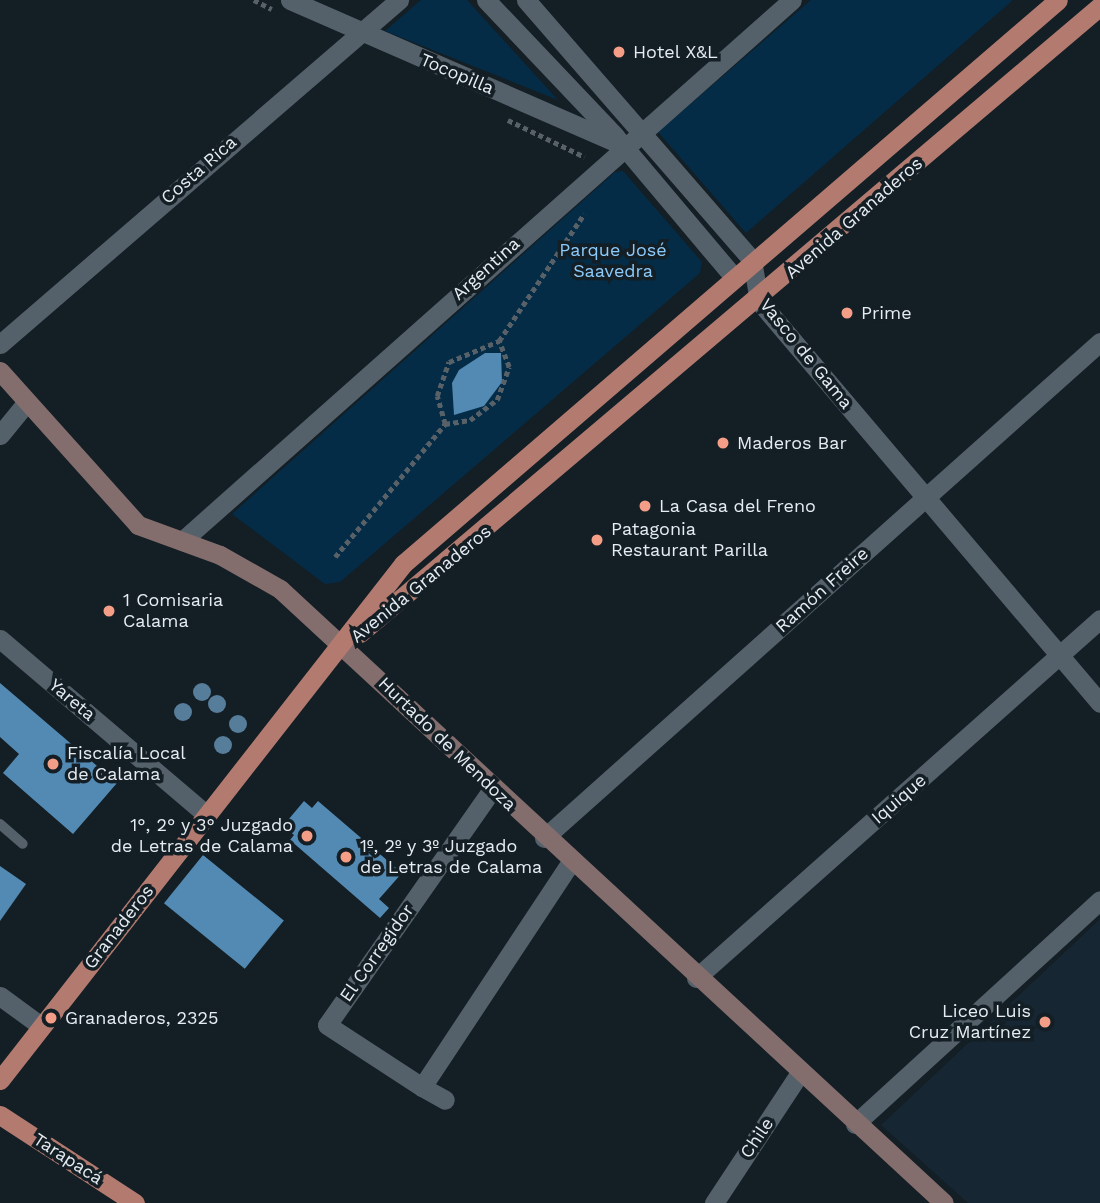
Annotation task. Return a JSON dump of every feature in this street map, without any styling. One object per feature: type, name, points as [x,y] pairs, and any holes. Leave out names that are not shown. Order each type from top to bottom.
[{"type":"main road","name":"Avenida Granaderos","points":[[345,644],[403,564],[733,276],[1058,0]]},
{"type":"main road","name":"Avenida Granaderos","points":[[345,644],[759,301],[1100,6]]},
{"type":"main road","name":"Hurtado de Mendoza","points":[[0,371],[138,525],[182,541],[280,589],[345,644],[544,838],[799,1074],[944,1203]]},
{"type":"main road","name":"Granaderos","points":[[0,1080],[345,644]]},
{"type":"main road","name":"Tarapacá","points":[[0,1115],[135,1203]]},
{"type":"street","name":"Tocopilla","points":[[290,0],[362,34],[624,146]]},
{"type":"street","name":"Costa Rica","points":[[0,344],[399,0]]},
{"type":"street","points":[[486,0],[624,146],[733,276]]},
{"type":"street","points":[[526,0],[642,130],[752,260]]},
{"type":"street","name":"Argentina","points":[[182,541],[642,130],[792,0]]},
{"type":"street","name":"Vasco de Gama","points":[[752,260],[759,301],[1100,702]]},
{"type":"street","name":"Ramón Freire","points":[[544,838],[1100,342]]},
{"type":"street","points":[[0,435],[26,403]]},
{"type":"street","name":"Iquique","points":[[696,978],[1100,620]]},
{"type":"street","name":"Yareta","points":[[0,639],[207,816]]},
{"type":"street","name":"El Corregidor","points":[[445,1100],[327,1025],[493,788]]},
{"type":"street","points":[[422,1087],[571,862]]},
{"type":"street","points":[[855,1124],[1100,900]]},
{"type":"street","points":[[0,996],[41,1026]]},
{"type":"street","name":"Chile","points":[[714,1203],[799,1074]]},
{"type":"lane","points":[[0,824],[23,844]]},
{"type":"path","points":[[445,424],[437,396],[449,362],[499,341],[592,201]]},
{"type":"path","points":[[335,557],[445,424],[470,420],[497,400],[509,367],[499,341]]},
{"type":"shaded area","name":"Liceo Luis Cruz Martínez","points":[[1100,919],[1100,1203],[968,1203],[881,1125]]},
{"type":"green space","points":[[421,0],[467,0],[558,100],[385,31]]},
{"type":"green space","points":[[811,0],[1013,0],[746,233],[658,132]]},
{"type":"green space","name":"Parque José Saavedra","points":[[623,171],[702,262],[700,273],[340,582],[325,584],[232,514],[615,172]]},
{"type":"building","points":[[485,353],[501,353],[502,382],[484,406],[454,415],[452,383],[459,370]]},
{"type":"building","name":"Fiscalía Local de Calama","points":[[0,683],[117,783],[73,834],[3,773],[19,754],[0,737]]},
{"type":"building","name":"1º, 2º y 3º Juzgado de Letras de Calama","points":[[304,801],[312,808],[318,801],[402,873],[379,899],[389,908],[380,918],[290,840],[294,835],[283,826]]},
{"type":"building","points":[[203,855],[284,920],[245,969],[164,903]]},
{"type":"building","points":[[0,866],[26,884],[0,921]]},
{"type":"place","name":"Hotel X&L","points":[[619,52]]},
{"type":"place","name":"Prime","points":[[847,313]]},
{"type":"place","name":"Maderos Bar","points":[[723,443]]},
{"type":"place","name":"La Casa del Freno","points":[[645,506]]},
{"type":"place","name":"Patagonia Restaurant Parilla","points":[[597,540]]},
{"type":"place","name":"1 Comisaria Calama","points":[[109,611]]},
{"type":"place","name":"Fiscalía Local de Calama","points":[[53,764]]},
{"type":"place","name":"1°, 2° y 3° Juzgado de Letras de Calama","points":[[307,836]]},
{"type":"place","name":"1º, 2º y 3º Juzgado de Letras de Calama","points":[[346,857]]},
{"type":"place","name":"Granaderos, 2325","points":[[51,1018]]},
{"type":"place","name":"Liceo Luis Cruz Martínez","points":[[1045,1022]]}]
